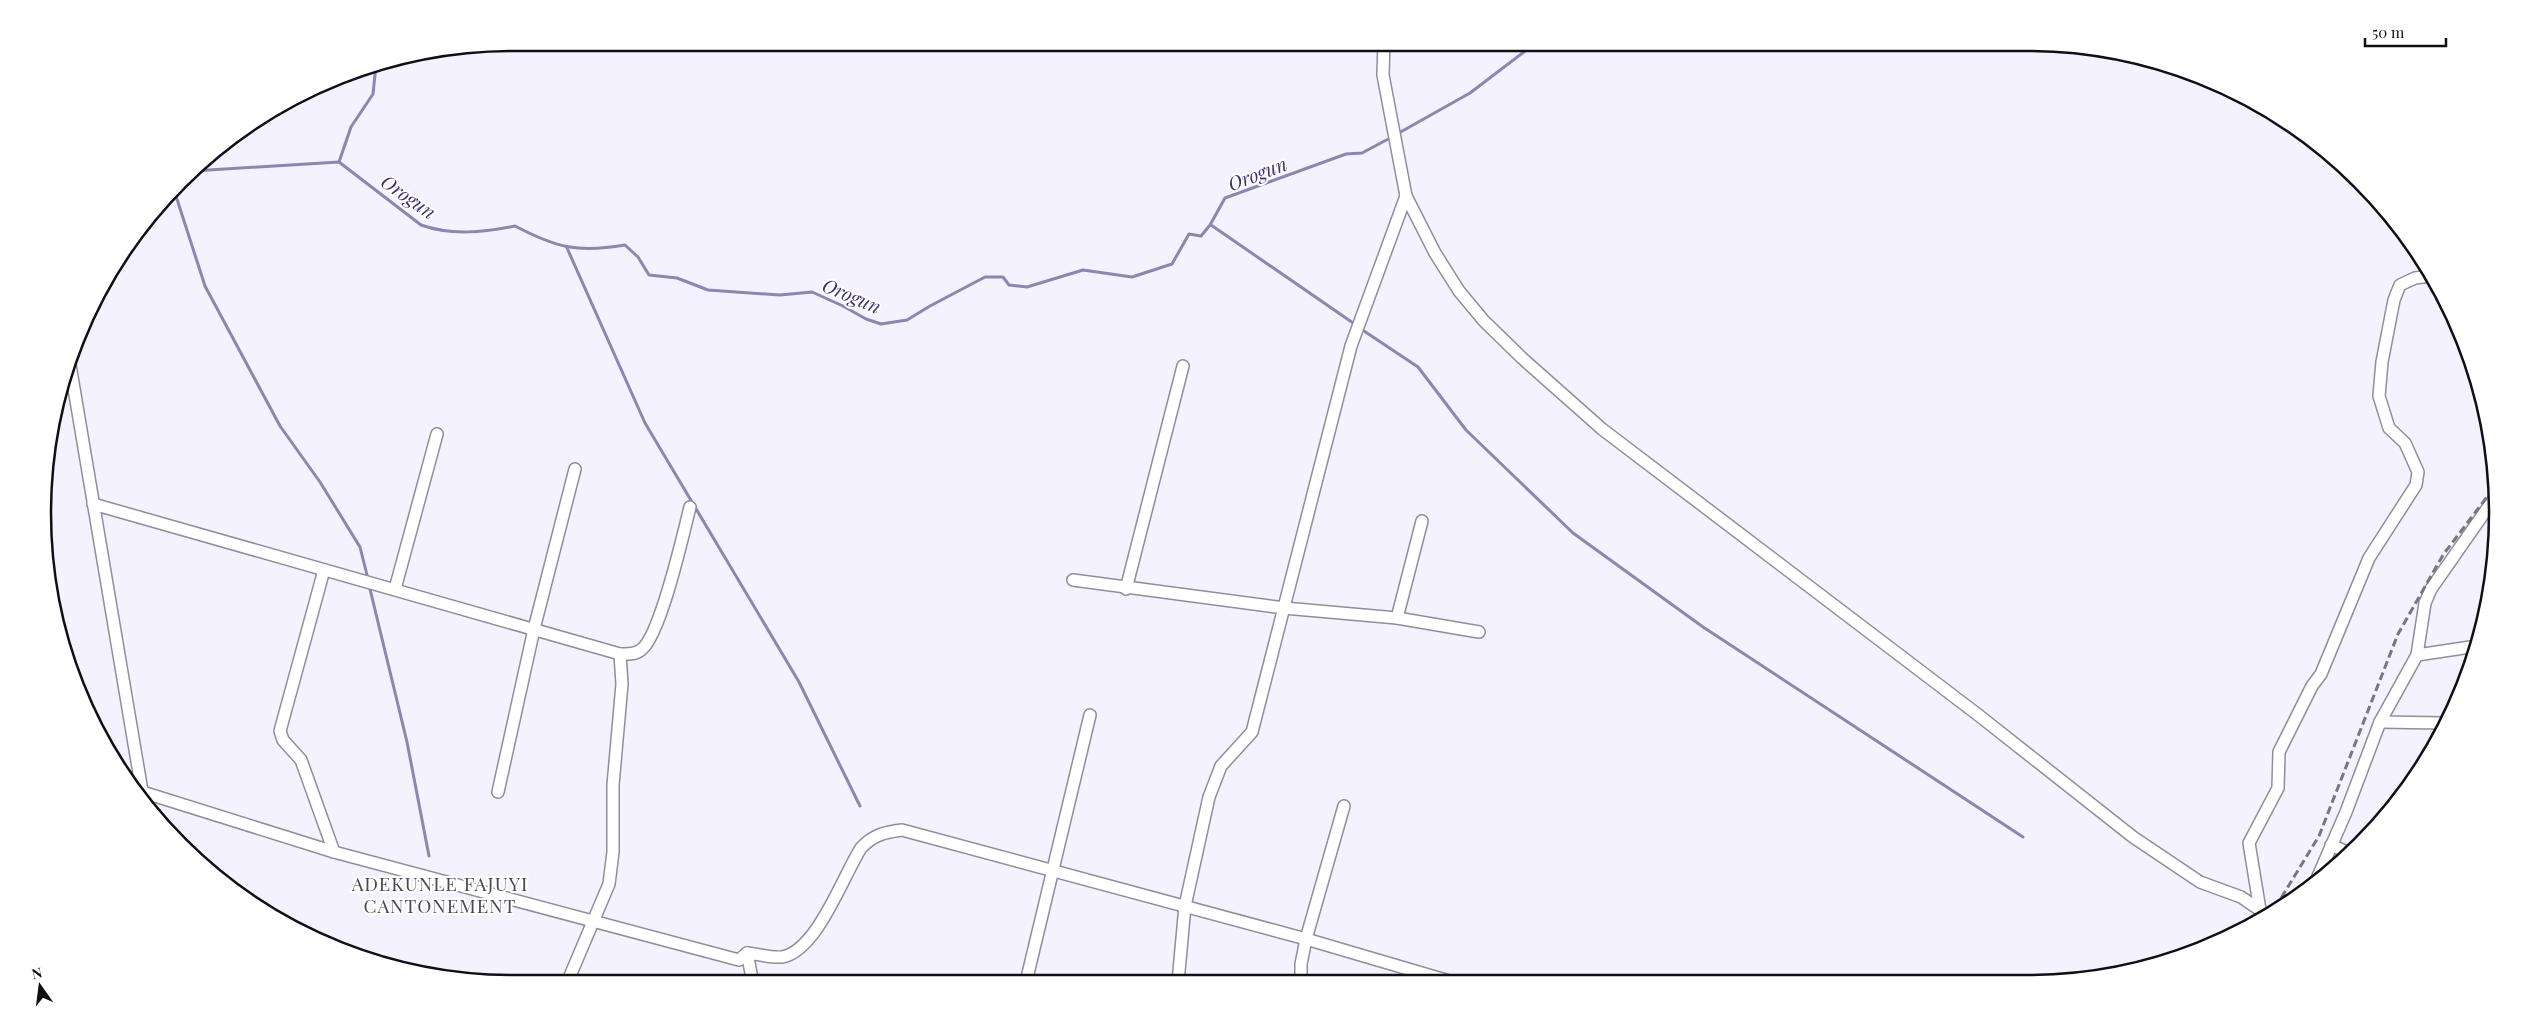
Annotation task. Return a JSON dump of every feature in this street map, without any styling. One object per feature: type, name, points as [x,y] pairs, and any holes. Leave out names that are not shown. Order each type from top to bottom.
[{"type":"street","points":[[1384,51],[1383,74],[1406,196],[1435,253],[1459,291],[1484,321],[1522,358],[1602,429],[1970,708],[2133,838],[2200,882],[2240,897],[2260,910],[2249,843],[2278,788],[2278,752],[2312,686],[2321,674],[2368,558],[2416,485],[2418,472],[2405,444],[2388,428],[2380,396],[2380,388],[2382,362],[2394,300],[2400,285],[2415,278],[2424,277]]},
{"type":"street","points":[[1179,975],[1185,906],[1209,797],[1222,766],[1252,732],[1351,346],[1406,196]]},
{"type":"street","points":[[1126,589],[1183,366]]},
{"type":"street","points":[[72,377],[140,784]]},
{"type":"street","points":[[395,589],[437,434]]},
{"type":"street","points":[[498,792],[534,630],[575,469]]},
{"type":"street","points":[[93,504],[620,654],[631,654],[642,649],[650,636],[661,610],[690,507]]},
{"type":"street","points":[[2322,868],[2380,722],[2417,655],[2425,603],[2430,589],[2489,509]]},
{"type":"street","points":[[1397,618],[1422,521]]},
{"type":"street","points":[[324,570],[280,731],[283,740],[301,760],[334,852]]},
{"type":"street","points":[[1073,580],[1126,589],[1284,608],[1397,618],[1480,632]]},
{"type":"street","points":[[2417,655],[2468,647]]},
{"type":"street","points":[[571,975],[609,884],[613,852],[613,785],[622,684],[620,654]]},
{"type":"street","points":[[1028,975],[1051,870],[1090,715]]},
{"type":"street","points":[[2380,722],[2438,723]]},
{"type":"street","points":[[148,795],[334,852],[739,960],[747,953],[782,956],[797,950],[816,930],[861,848],[869,839],[883,832],[902,830],[1306,939],[1428,975]]},
{"type":"street","points":[[1301,975],[1301,964],[1306,939],[1344,806]]},
{"type":"street","points":[[2331,846],[2342,850]]},
{"type":"street","points":[[747,953],[751,975]]},
{"type":"waterway","name":"Orogun","points":[[1397,134],[1470,93],[1525,51]]},
{"type":"waterway","points":[[339,162],[351,127],[373,94],[375,73]]},
{"type":"waterway","name":"Orogun","points":[[204,170],[339,162],[421,225],[456,232],[492,230],[515,226],[543,239],[568,247],[594,248],[625,245],[638,257],[649,275],[677,278],[708,290],[780,295],[812,292],[866,319],[881,324],[907,320],[985,277],[1003,277],[1009,285],[1027,287],[1083,270],[1132,277],[1172,264],[1189,234],[1201,236],[1210,225],[1225,198],[1346,154],[1362,153],[1392,137]]},
{"type":"waterway","points":[[176,197],[205,286],[280,426],[320,482],[360,547],[368,579]]},
{"type":"waterway","points":[[1211,225],[1356,325]]},
{"type":"waterway","points":[[567,248],[645,423],[799,682],[860,806]]},
{"type":"waterway","points":[[1361,329],[1418,367],[1466,430],[1573,533],[1703,627],[2023,837]]},
{"type":"waterway","points":[[369,585],[407,742],[429,856]]},
{"type":"railway","points":[[2280,899],[2319,836],[2398,634],[2443,555],[2488,495]]},
{"type":"district","name":"ADEKUNLE FAJUYI CANTONEMENT","points":[[440,894]]}]
